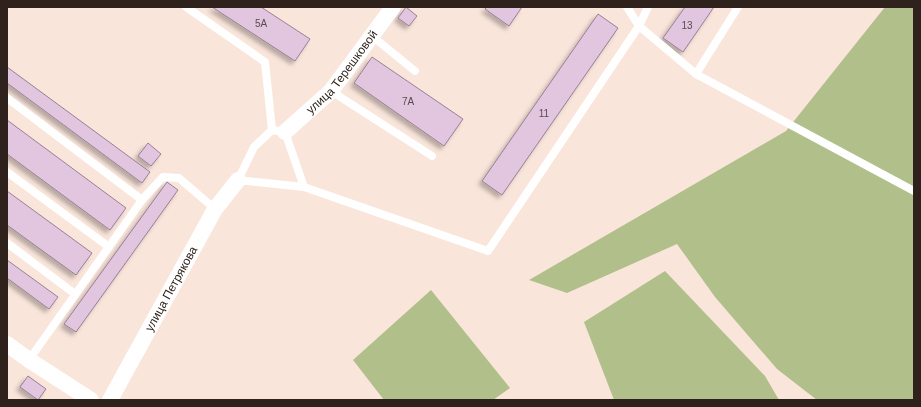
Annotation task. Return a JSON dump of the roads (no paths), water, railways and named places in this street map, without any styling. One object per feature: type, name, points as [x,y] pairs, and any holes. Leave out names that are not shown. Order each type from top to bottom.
[{"type":"street","name":"улица Терешковой","points":[[279,131],[331,91],[393,7]]},
{"type":"street","name":"улица Петрякова","points":[[110,400],[215,209],[238,180]]},
{"type":"street","points":[[7,344],[28,360],[91,400]]},
{"type":"lane","points":[[186,7],[265,62],[279,131],[304,187]]},
{"type":"lane","points":[[627,7],[639,26],[696,74],[914,191]]},
{"type":"lane","points":[[279,131],[254,147],[238,180],[304,187],[488,250],[639,26],[648,7]]},
{"type":"lane","points":[[696,74],[738,7]]},
{"type":"lane","points":[[372,36],[416,71]]},
{"type":"lane","points":[[331,91],[432,156]]},
{"type":"lane","points":[[7,98],[142,200]]},
{"type":"lane","points":[[7,172],[109,247]]},
{"type":"lane","points":[[28,360],[142,200],[163,177],[179,178],[215,209]]},
{"type":"lane","points":[[7,243],[75,294]]}]
